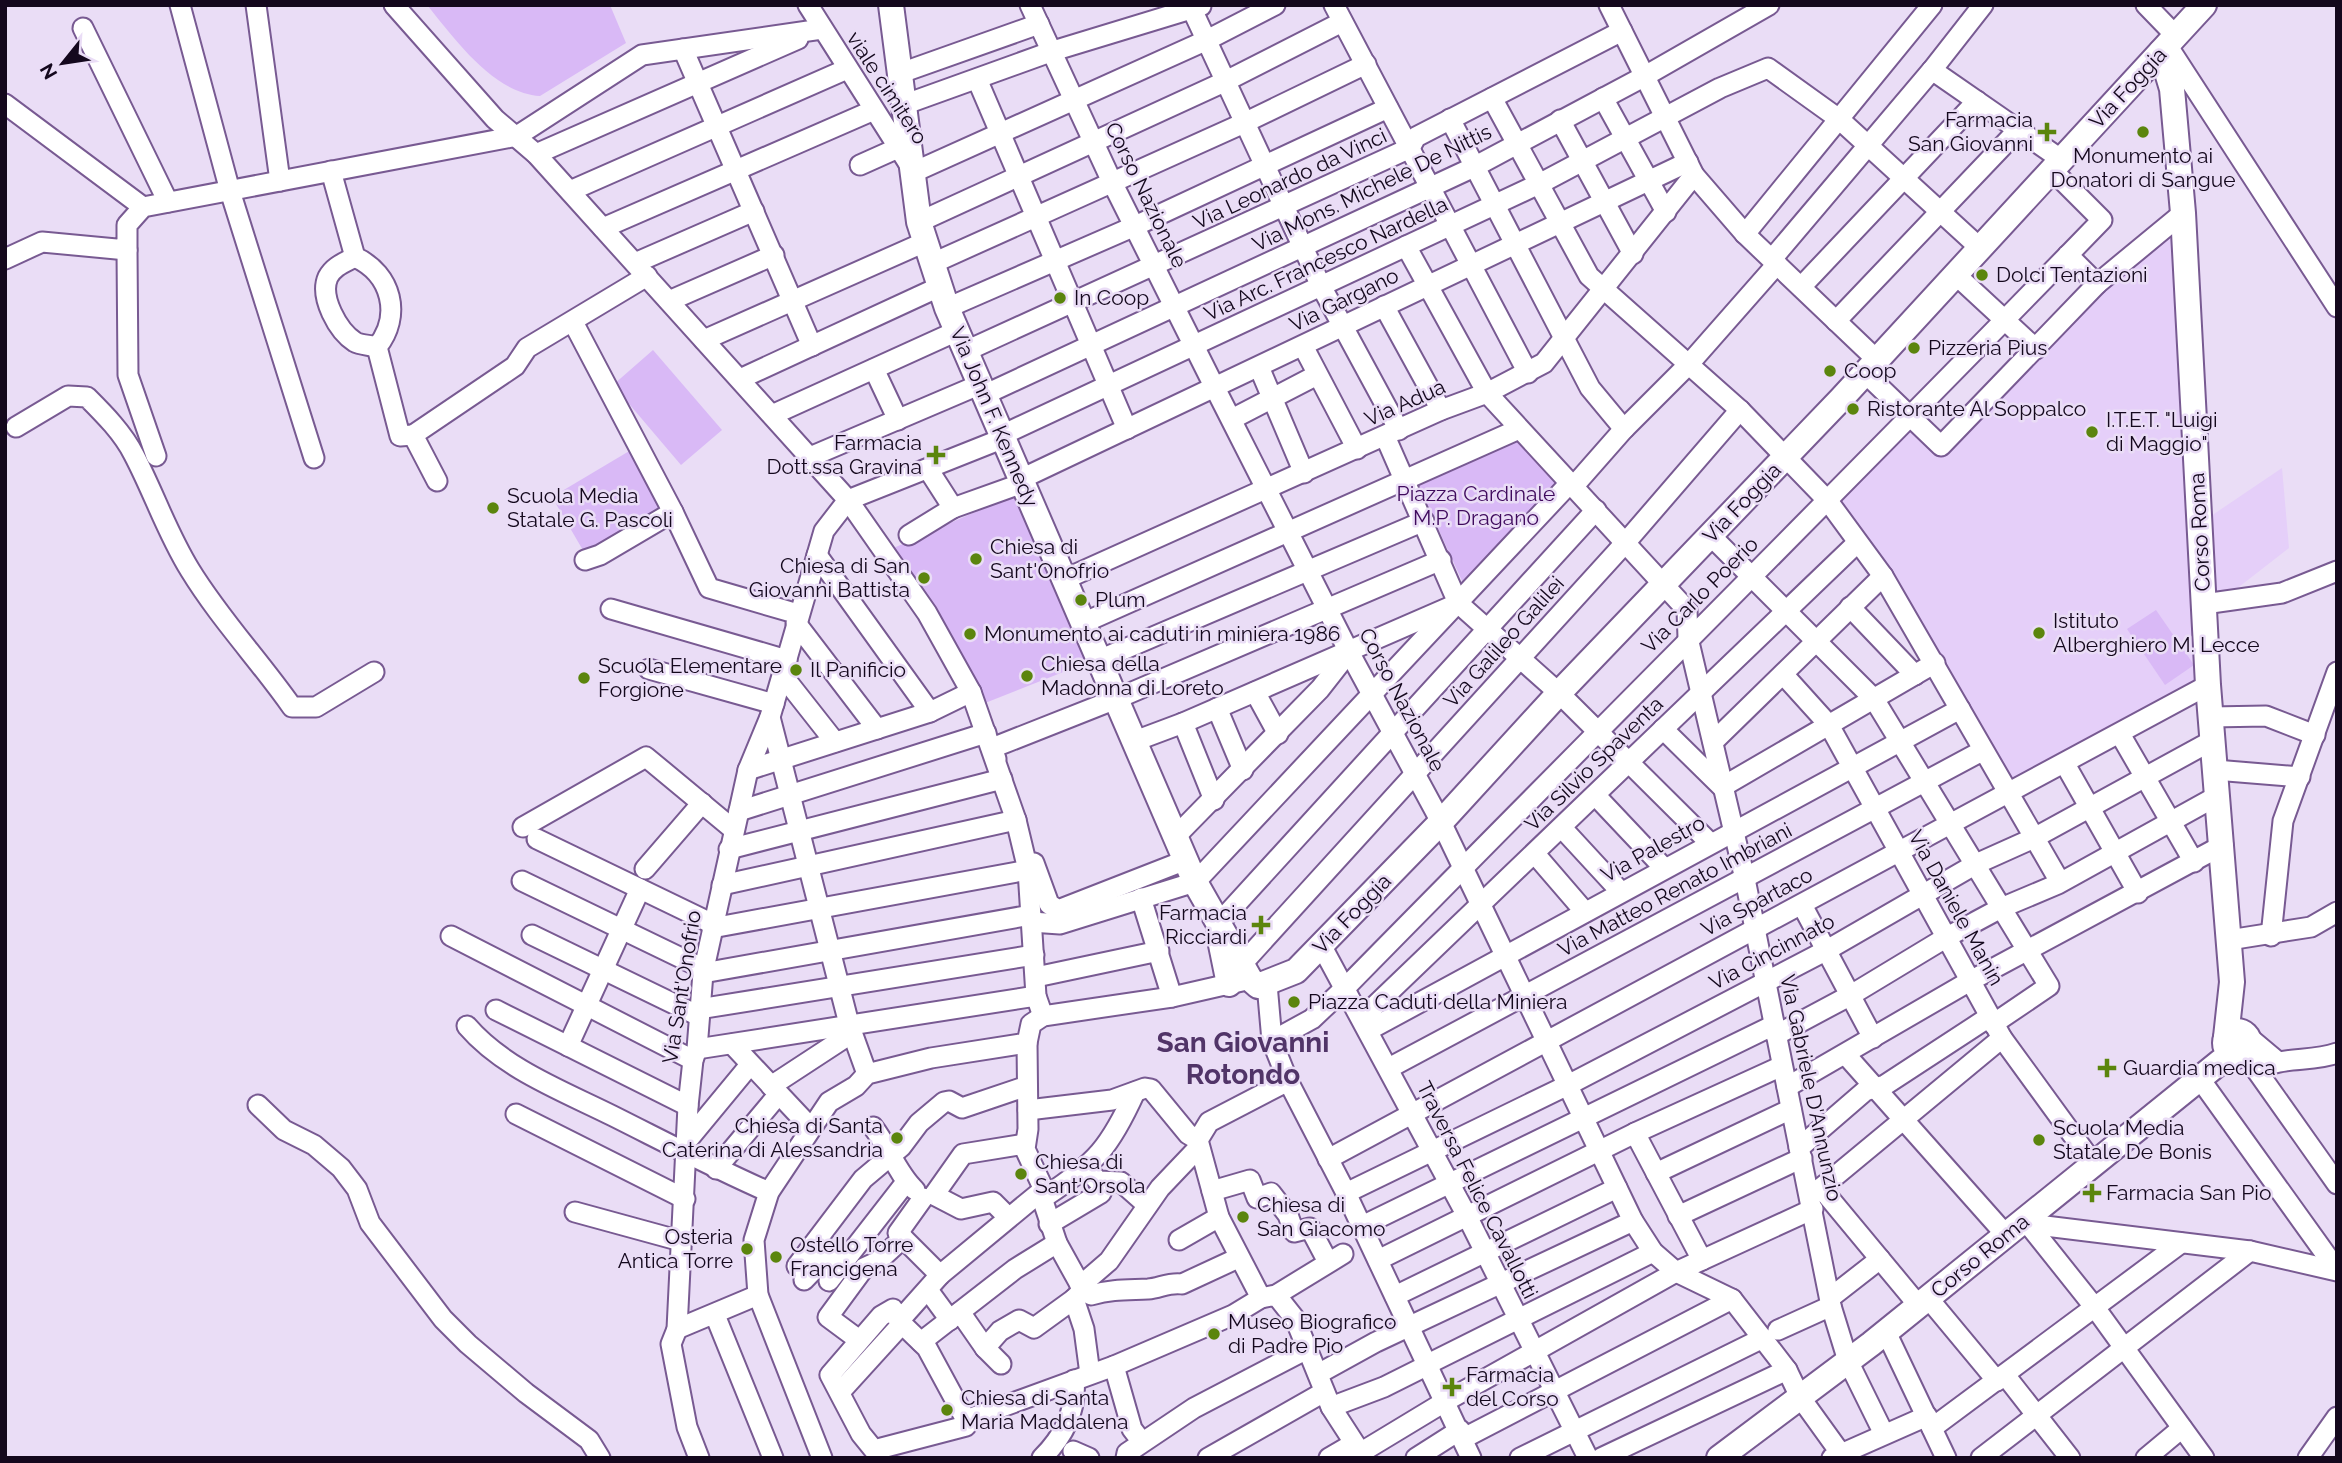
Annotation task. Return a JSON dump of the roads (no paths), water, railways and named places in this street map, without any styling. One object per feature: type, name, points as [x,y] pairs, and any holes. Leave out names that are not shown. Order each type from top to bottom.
[{"type":"main road","name":"Via John F. Kennedy","points":[[891,5],[898,74],[932,265],[1063,580],[1191,873],[1247,978]]},
{"type":"main road","name":"Via Foggia","points":[[1247,978],[1297,971],[1871,367],[2204,5]]},
{"type":"main road","name":"Corso Roma","points":[[1720,1458],[2020,1226],[2093,1163],[2242,1043],[2229,940],[2208,685],[2183,213],[2168,44]]},
{"type":"street","points":[[180,5],[230,191],[314,458]]},
{"type":"street","points":[[256,5],[281,181]]},
{"type":"street","points":[[394,5],[495,119],[536,154],[570,191],[848,500],[927,613],[971,692],[1049,904],[1058,910],[1191,873],[1202,875],[1458,603],[1689,364],[1983,5]]},
{"type":"street","name":"viale cimitero","points":[[808,5],[914,172]]},
{"type":"street","points":[[914,172],[1207,40],[1275,5]]},
{"type":"street","points":[[1609,5],[1691,169],[1745,234],[1836,321],[1910,415],[1941,446],[2098,284],[2183,213]]},
{"type":"street","name":"Via Mons. Michele De Nittis","points":[[810,457],[898,420],[1092,346],[1304,248],[1474,167],[1645,76],[1769,5]]},
{"type":"street","points":[[1745,234],[1932,5]]},
{"type":"street","points":[[2146,5],[2168,44],[2337,307]]},
{"type":"street","points":[[903,105],[1053,51],[1194,6],[1224,82],[1321,286],[1344,326],[1392,433],[1406,480],[1458,603],[1559,693],[1710,843]]},
{"type":"street","points":[[898,74],[1035,11]]},
{"type":"street","name":"Corso Nazionale","points":[[1035,11],[1112,183],[1348,651],[1441,822],[1633,1221],[1653,1252],[1676,1272],[1732,1299],[1771,1334],[1787,1370]]},
{"type":"street","points":[[932,265],[1019,175],[1224,82],[1338,14],[1432,187],[1528,373]]},
{"type":"street","points":[[83,28],[168,202]]},
{"type":"street","points":[[536,154],[822,29]]},
{"type":"street","points":[[156,456],[128,375],[127,225],[143,207],[517,136],[642,55],[822,29]]},
{"type":"street","name":"Via Leonardo da Vinci","points":[[772,415],[874,369],[1074,303],[1155,267],[1410,148],[1416,137],[1622,31]]},
{"type":"street","points":[[683,49],[812,346]]},
{"type":"street","points":[[740,379],[812,346],[932,265],[1366,65]]},
{"type":"street","name":"Via Arc. Francesco Nardella","points":[[848,500],[1003,436],[1452,226],[1541,183],[1665,117],[1768,68],[1839,119]]},
{"type":"street","points":[[570,191],[847,69]]},
{"type":"street","points":[[1932,70],[2017,131],[2057,165]]},
{"type":"street","points":[[977,79],[1127,429]]},
{"type":"street","points":[[1492,98],[1516,144],[1541,183],[1589,276],[1740,410],[1828,501],[1883,576],[2060,882]]},
{"type":"street","points":[[1603,98],[1666,212]]},
{"type":"street","points":[[1801,287],[1977,101]]},
{"type":"street","points":[[5,104],[143,207]]},
{"type":"street","points":[[704,340],[793,300],[932,265],[1054,260],[1135,226],[1388,108]]},
{"type":"street","points":[[603,228],[874,110]]},
{"type":"street","points":[[1450,119],[1590,388],[1624,429]]},
{"type":"street","points":[[1839,119],[1980,248]]},
{"type":"street","points":[[1560,120],[1602,202],[1633,254]]},
{"type":"street","points":[[1836,321],[2017,131]]},
{"type":"street","points":[[860,165],[898,148]]},
{"type":"street","name":"Via Carlo Poerio","points":[[1272,1041],[1312,1019],[1345,988],[1688,638],[1828,501],[2102,220],[2057,165]]},
{"type":"street","name":"Via Gargano","points":[[909,535],[953,508],[1022,481],[1515,242],[1648,180],[1691,169]]},
{"type":"street","name":"Via Adua","points":[[1063,580],[1441,410],[1487,393],[1544,363],[1666,212],[1691,169]]},
{"type":"street","points":[[331,171],[355,257],[369,264],[382,278],[391,306],[390,331],[377,347]]},
{"type":"street","points":[[377,347],[400,436],[413,435],[515,366],[527,348],[573,322],[641,270],[754,211]]},
{"type":"street","points":[[5,259],[42,242],[127,250]]},
{"type":"street","name":"Via Gabriele D'Annunzio","points":[[1406,246],[1487,393],[1687,610],[1688,638],[1745,879],[1791,1109],[1815,1198],[1830,1302],[1848,1361],[1884,1434]]},
{"type":"street","points":[[669,301],[774,255]]},
{"type":"street","points":[[2068,255],[2098,284]]},
{"type":"street","points":[[355,257],[336,267],[327,280],[327,302],[339,325],[355,342],[377,347]]},
{"type":"street","points":[[1956,275],[2036,349]]},
{"type":"street","points":[[1384,306],[1441,410]]},
{"type":"street","points":[[573,322],[673,512],[709,588],[797,618],[877,729]]},
{"type":"street","points":[[1303,346],[1357,449]]},
{"type":"street","points":[[1259,367],[1304,473]]},
{"type":"street","points":[[874,369],[898,420]]},
{"type":"street","points":[[1232,419],[1317,375]]},
{"type":"street","points":[[16,427],[68,396],[86,397],[109,419],[134,454],[163,523],[189,569],[219,615],[269,674],[292,707],[316,707],[374,672]]},
{"type":"street","name":"Via Galileo Galilei","points":[[1247,978],[1416,773],[1626,542],[1740,410]]},
{"type":"street","points":[[1083,623],[1519,429]]},
{"type":"street","points":[[413,435],[437,481]]},
{"type":"street","points":[[928,469],[953,508]]},
{"type":"street","name":"Via Sant'Onofrio","points":[[699,1458],[687,1427],[671,1344],[677,1329],[688,1106],[703,971],[748,770],[772,710],[824,531],[848,500]]},
{"type":"street","points":[[1218,924],[1596,510]]},
{"type":"street","points":[[585,560],[600,555],[673,512]]},
{"type":"street","points":[[1099,660],[1424,521]]},
{"type":"street","points":[[1678,1216],[1801,1153],[1865,1091],[1885,1085],[1995,1026],[2049,986],[1874,699],[1711,536]]},
{"type":"street","name":"Via Silvio Spaventa","points":[[1365,1024],[1535,854],[1857,542]]},
{"type":"street","points":[[817,555],[930,712]]},
{"type":"street","points":[[734,830],[792,796],[989,741],[1116,699],[1441,559]]},
{"type":"street","points":[[2204,604],[2281,593],[2337,571]]},
{"type":"street","points":[[1713,742],[1883,576]]},
{"type":"street","points":[[1135,741],[1183,723],[1458,603]]},
{"type":"street","points":[[1850,607],[1915,674]]},
{"type":"street","points":[[611,608],[785,668],[835,742]]},
{"type":"street","points":[[1176,836],[1320,689],[1348,651]]},
{"type":"street","points":[[1663,729],[1723,787],[1935,663]]},
{"type":"street","points":[[649,669],[772,710],[782,761],[850,1028],[867,1074]]},
{"type":"street","points":[[2271,936],[2283,821],[2337,671]]},
{"type":"street","name":"Via Daniele Manin","points":[[1783,674],[1829,725],[1995,1026],[2093,1163]]},
{"type":"street","name":"Via Spartaco","points":[[1328,1159],[1802,905],[1897,850],[1953,825],[2208,685]]},
{"type":"street","points":[[748,770],[930,712],[971,692]]},
{"type":"street","points":[[1255,692],[1278,734]]},
{"type":"street","points":[[1217,708],[1243,770]]},
{"type":"street","name":"Via Palestro","points":[[1365,1024],[1506,955],[1960,709]]},
{"type":"street","points":[[2212,729],[2266,716],[2315,735]]},
{"type":"street","points":[[1183,723],[1214,800]]},
{"type":"street","name":"Via Cincinnato","points":[[1346,1192],[1568,1085],[1827,950],[1976,864],[2090,809],[2144,777],[2212,729]]},
{"type":"street","points":[[2120,734],[2194,862]]},
{"type":"street","points":[[989,741],[1016,820],[1028,870],[1036,987],[1043,1016]]},
{"type":"street","name":"Via Matteo Renato Imbriani","points":[[1389,1068],[1982,751]]},
{"type":"street","points":[[1002,779],[801,831],[734,830],[646,757],[530,833],[712,926],[821,909],[1028,870]]},
{"type":"street","points":[[2065,764],[2138,893]]},
{"type":"street","points":[[2215,770],[2300,777]]},
{"type":"street","points":[[1597,796],[1664,868]]},
{"type":"street","points":[[1362,1226],[1584,1118],[1851,995],[1947,937],[2001,908],[2060,882],[2217,796]]},
{"type":"street","points":[[645,869],[702,803]]},
{"type":"street","points":[[722,885],[1016,820]]},
{"type":"street","points":[[1562,828],[1621,892]]},
{"type":"street","points":[[1787,1087],[1970,981],[2223,845]]},
{"type":"street","points":[[1535,854],[1586,912]]},
{"type":"street","points":[[522,881],[703,971],[1031,918],[1060,924],[1141,898],[1191,873]]},
{"type":"street","points":[[568,1046],[640,889]]},
{"type":"street","points":[[1141,898],[1172,997]]},
{"type":"street","points":[[1802,905],[1873,1038]]},
{"type":"street","points":[[2229,940],[2271,936],[2311,928],[2337,912]]},
{"type":"street","points":[[532,935],[699,1012],[1034,955]]},
{"type":"street","points":[[451,936],[588,1006],[695,1055],[732,1044],[850,1028],[1036,987],[1159,951]]},
{"type":"street","name":"Traversa Felice Cavallotti","points":[[1321,945],[1433,1150],[1588,1458]]},
{"type":"street","points":[[1042,1458],[1050,1446],[1072,1449],[1074,1407],[1082,1377],[1084,1329],[1079,1292],[1049,1224],[1044,1197],[1025,1144],[1028,1111],[1027,1043],[1031,1024],[1043,1016],[1172,997],[1247,978],[1288,1081],[1346,1192],[1471,1458]]},
{"type":"street","points":[[496,1010],[688,1106]]},
{"type":"street","points":[[467,1026],[486,1048],[687,1147],[716,1169],[769,1192]]},
{"type":"street","points":[[1329,1458],[1359,1452],[1676,1272],[1815,1198],[1904,1119],[1995,1026]]},
{"type":"street","points":[[716,1169],[775,1091],[850,1028]]},
{"type":"street","points":[[822,1458],[758,1295],[754,1240],[769,1192],[829,1102],[856,1086],[867,1074],[931,1058],[1027,1043]]},
{"type":"street","points":[[2242,1043],[2277,1061],[2319,1059],[2337,1053]]},
{"type":"street","points":[[2242,1043],[2337,1184]]},
{"type":"street","points":[[732,1044],[749,1066],[811,1128]]},
{"type":"street","points":[[1846,1055],[1904,1119],[2020,1226],[2096,1309],[2204,1458]]},
{"type":"street","points":[[687,1147],[749,1066]]},
{"type":"street","points":[[1378,1260],[1635,1133],[1782,1066]]},
{"type":"street","points":[[2200,1079],[2337,1270]]},
{"type":"street","points":[[985,1348],[1000,1331],[1019,1320],[1034,1328],[1079,1292],[1109,1261],[1147,1205],[1198,1144],[1209,1122],[1288,1081]]},
{"type":"street","points":[[859,1340],[828,1317],[838,1262],[863,1179],[892,1155],[919,1123],[944,1102],[949,1101],[961,1108],[1027,1086]]},
{"type":"street","points":[[1028,1111],[1112,1100],[1145,1088],[1156,1093],[1198,1144],[1219,1217],[1238,1258],[1269,1297],[1295,1319],[1324,1391],[1359,1452]]},
{"type":"street","points":[[1044,1197],[1087,1169],[1120,1125],[1135,1092]]},
{"type":"street","points":[[258,1105],[284,1130],[314,1145],[341,1168],[357,1189],[370,1223],[443,1319],[526,1393],[589,1440],[600,1458]]},
{"type":"street","points":[[1656,1173],[1791,1109]]},
{"type":"street","points":[[516,1114],[685,1199]]},
{"type":"street","points":[[873,1127],[906,1182],[928,1196],[961,1209],[993,1202],[1008,1217]]},
{"type":"street","points":[[1635,1133],[1702,1260]]},
{"type":"street","points":[[1001,1364],[955,1316],[898,1233],[963,1154],[1025,1144]]},
{"type":"street","points":[[1087,1169],[1098,1181],[1121,1182],[1147,1205]]},
{"type":"street","points":[[835,1383],[860,1434],[874,1450],[966,1423],[1114,1366],[1233,1315],[1335,1258],[1310,1228],[1294,1232],[1288,1215],[1271,1193],[1257,1198],[1250,1180],[1212,1191]]},
{"type":"street","points":[[838,1262],[906,1182]]},
{"type":"street","points":[[1049,1224],[1101,1193],[1105,1182]]},
{"type":"street","points":[[1395,1296],[1617,1188]]},
{"type":"street","points":[[835,1383],[900,1323],[934,1282],[1008,1217],[1038,1195],[1044,1197]]},
{"type":"street","points":[[1815,1198],[2001,1378],[2038,1416],[2070,1458]]},
{"type":"street","points":[[575,1212],[681,1241]]},
{"type":"street","points":[[1179,1240],[1219,1217]]},
{"type":"street","points":[[1208,1458],[1324,1391],[1409,1328],[1633,1221]]},
{"type":"street","points":[[2020,1226],[2250,1251],[2337,1270]]},
{"type":"street","points":[[800,1273],[838,1262],[877,1262],[903,1238]]},
{"type":"street","points":[[921,1342],[1015,1269],[1057,1243]]},
{"type":"street","points":[[1601,1458],[1787,1370],[1800,1397],[1839,1456],[1884,1434],[1929,1422],[2001,1378],[2181,1243]]},
{"type":"street","points":[[1981,1458],[2125,1350],[2250,1251]]},
{"type":"street","points":[[1324,1391],[1428,1365],[1653,1252]]},
{"type":"street","points":[[1079,1292],[1091,1295],[1121,1287],[1150,1289],[1172,1283],[1182,1284],[1238,1258]]},
{"type":"street","points":[[1521,1458],[1830,1302],[1880,1259]]},
{"type":"street","points":[[677,1329],[758,1295]]},
{"type":"street","points":[[1416,1458],[1554,1392],[1732,1299]]},
{"type":"street","points":[[835,1383],[859,1340],[893,1309],[900,1323],[921,1342],[937,1364],[966,1423]]},
{"type":"street","points":[[715,1315],[773,1458]]},
{"type":"street","points":[[1886,1332],[1944,1457]]},
{"type":"street","points":[[1127,1457],[1127,1453],[1142,1442],[1194,1408],[1307,1349]]},
{"type":"street","points":[[1114,1366],[1132,1429],[1142,1442]]},
{"type":"street","points":[[2291,1458],[2308,1457],[2337,1417]]},
{"type":"street","points":[[2146,1458],[2182,1428]]},
{"type":"place","name":"Farmacia San Giovanni","points":[[2047,132]]},
{"type":"place","name":"Monumento ai Donatori di Sangue","points":[[2143,132]]},
{"type":"place","name":"Dolci Tentazioni","points":[[1982,275]]},
{"type":"place","name":"In Coop","points":[[1060,298]]},
{"type":"place","name":"Pizzeria Pius","points":[[1914,348]]},
{"type":"place","name":"Coop","points":[[1830,371]]},
{"type":"place","name":"Ristorante Al Soppalco","points":[[1853,409]]},
{"type":"place","name":"I.T.E.T. \"Luigi di Maggio\"","points":[[2092,432]]},
{"type":"place","name":"Farmacia Dott.ssa Gravina","points":[[936,455]]},
{"type":"place","name":"Scuola Media Statale G. Pascoli","points":[[493,508]]},
{"type":"place","name":"Chiesa di Sant'Onofrio","points":[[976,559]]},
{"type":"place","name":"Chiesa di San Giovanni Battista","points":[[924,578]]},
{"type":"place","name":"Plum","points":[[1081,600]]},
{"type":"place","name":"Istituto Alberghiero M. Lecce","points":[[2039,633]]},
{"type":"place","name":"Monumento ai caduti in miniera 1986","points":[[970,634]]},
{"type":"place","name":"Il Panificio","points":[[796,670]]},
{"type":"place","name":"Chiesa della Madonna di Loreto","points":[[1027,676]]},
{"type":"place","name":"Scuola Elementare Forgione","points":[[584,678]]},
{"type":"place","name":"Farmacia Ricciardi","points":[[1261,925]]},
{"type":"place","name":"Piazza Caduti della Miniera","points":[[1294,1002]]},
{"type":"place","name":"Guardia medica","points":[[2107,1068]]},
{"type":"place","name":"Chiesa di Santa Caterina di Alessandria","points":[[897,1138]]},
{"type":"place","name":"Scuola Media Statale De Bonis","points":[[2039,1140]]},
{"type":"place","name":"Chiesa di Sant'Orsola","points":[[1021,1174]]},
{"type":"place","name":"Farmacia San Pio","points":[[2092,1193]]},
{"type":"place","name":"Chiesa di San Giacomo","points":[[1243,1217]]},
{"type":"place","name":"Osteria Antica Torre","points":[[747,1249]]},
{"type":"place","name":"Ostello Torre Francigena","points":[[776,1257]]},
{"type":"place","name":"Museo Biografico di Padre Pio","points":[[1214,1334]]},
{"type":"place","name":"Farmacia del Corso","points":[[1452,1387]]},
{"type":"place","name":"Chiesa di Santa Maria Maddalena","points":[[947,1410]]},
{"type":"district","name":"San Giovanni Rotondo","points":[[1243,1058]]},
{"type":"park label","name":"Piazza Cardinale M.P. Dragano","points":[[1476,506]]}]
